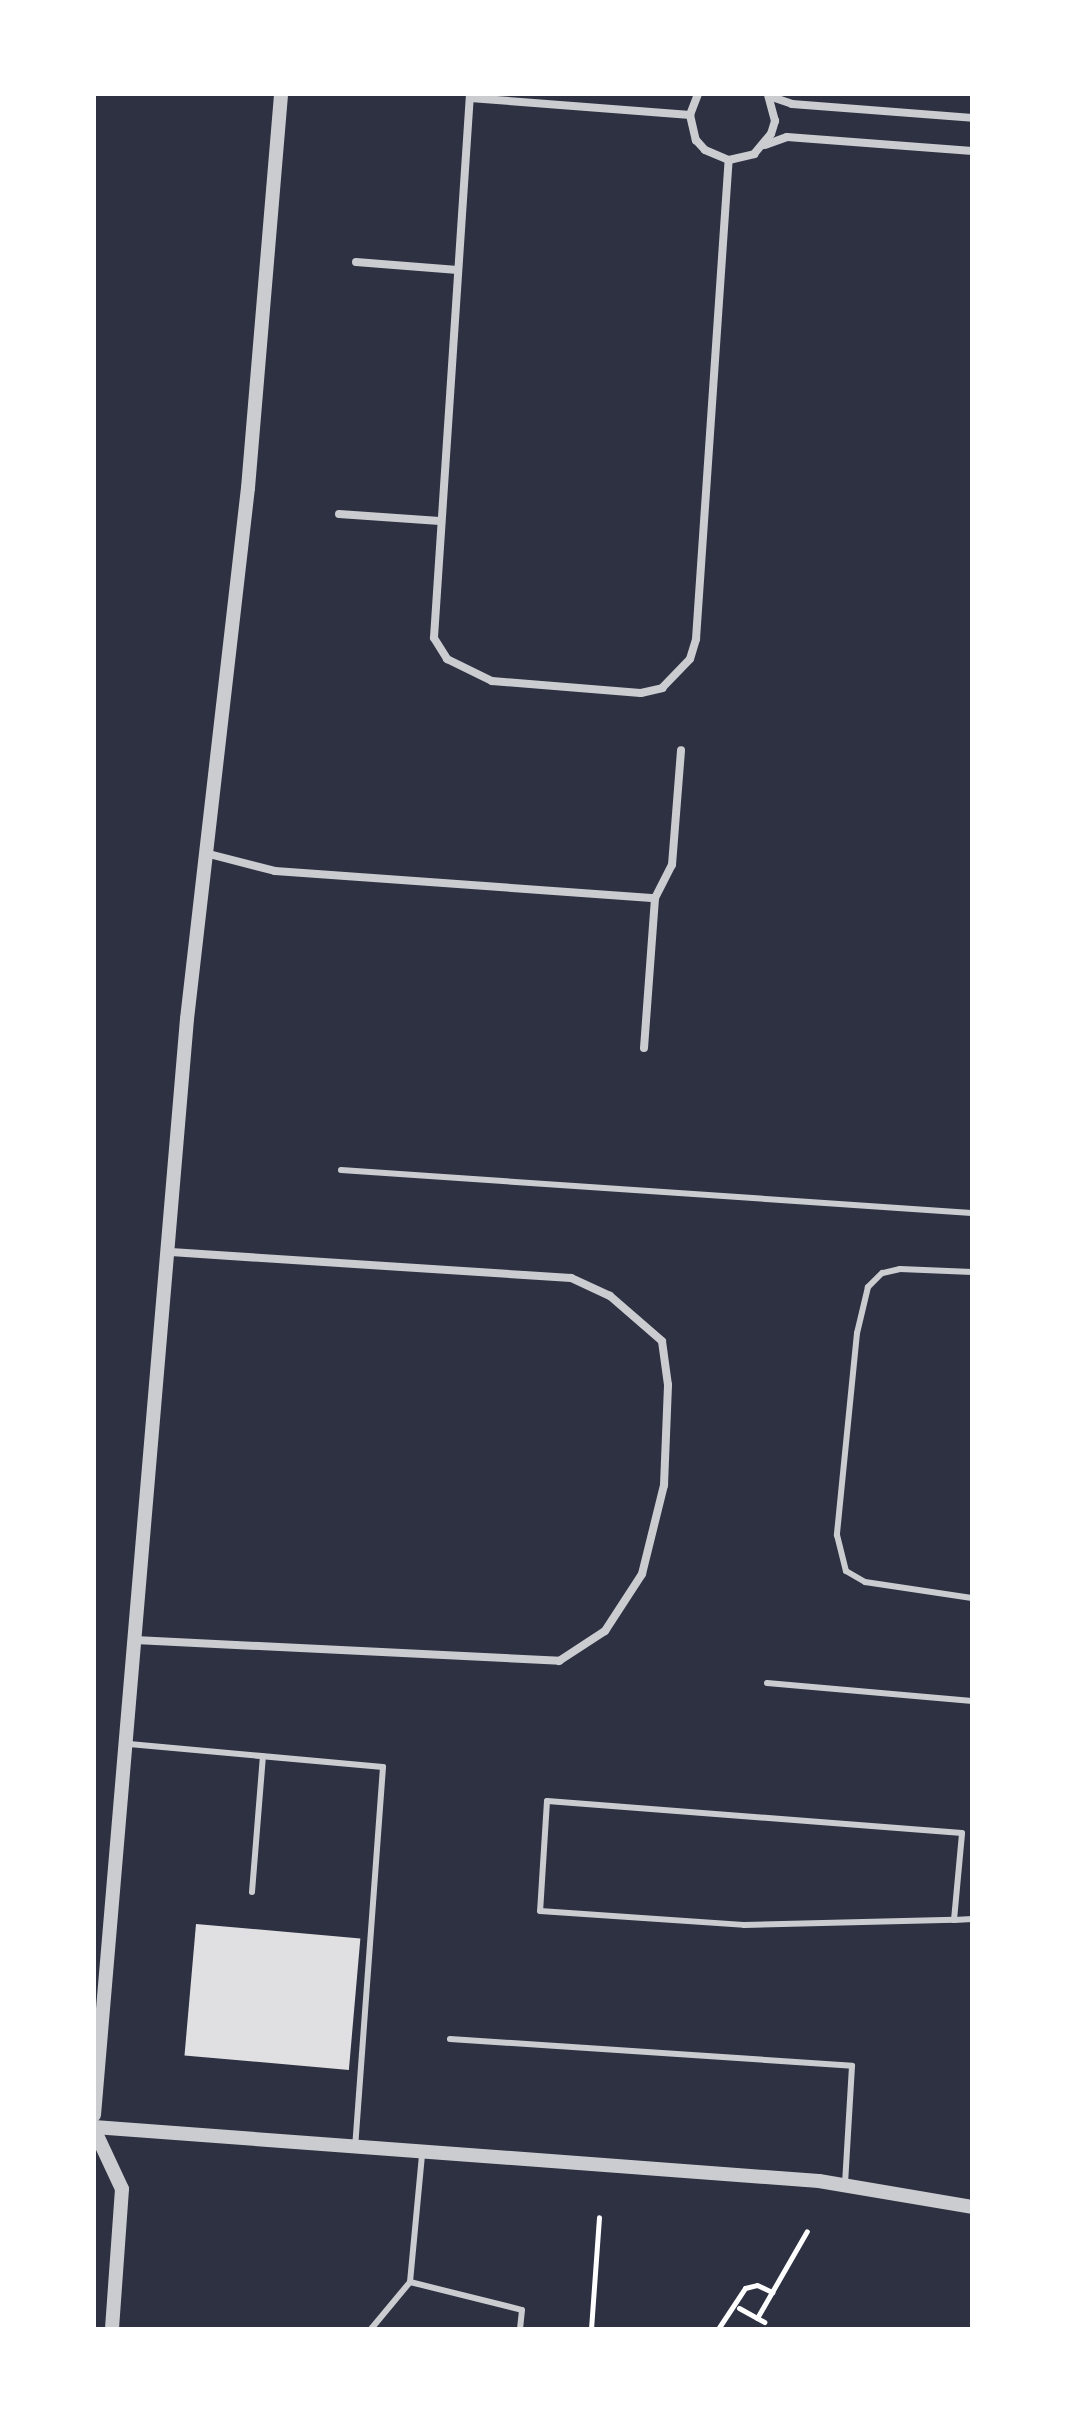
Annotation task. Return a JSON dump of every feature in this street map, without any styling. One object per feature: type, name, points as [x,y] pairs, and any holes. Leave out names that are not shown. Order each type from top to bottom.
[{"type":"street","points":[[94,2115],[129,1744],[167,1252],[205,853],[248,488],[281,94]]},
{"type":"street","points":[[698,94],[690,115],[705,150],[729,160],[754,154],[765,145],[787,137],[972,151]]},
{"type":"street","points":[[768,95],[792,104],[972,118]]},
{"type":"street","points":[[765,145],[775,121],[768,95]]},
{"type":"street","points":[[690,115],[470,96],[434,638],[447,659],[466,673],[492,681],[641,693],[662,688],[679,676],[696,639],[729,160]]},
{"type":"street","points":[[356,262],[458,270]]},
{"type":"street","points":[[339,514],[440,521]]},
{"type":"street","points":[[644,1048],[655,898],[672,865],[681,750]]},
{"type":"street","points":[[205,853],[275,871],[655,898]]},
{"type":"street","points":[[135,1640],[559,1661],[605,1631],[642,1574],[664,1485],[668,1385],[662,1341],[610,1296],[571,1278],[167,1252]]},
{"type":"street","points":[[112,2329],[122,2189],[94,2128],[845,2183],[972,2207]]},
{"type":"lane","points":[[341,1170],[972,1213]]},
{"type":"lane","points":[[972,1272],[900,1269],[882,1273],[868,1287],[857,1333],[837,1535],[846,1571],[865,1582],[972,1598]]},
{"type":"lane","points":[[767,1683],[972,1701]]},
{"type":"lane","points":[[129,1744],[383,1767],[355,2146]]},
{"type":"lane","points":[[252,1892],[263,1756]]},
{"type":"lane","points":[[954,1920],[962,1833],[547,1801],[540,1911],[744,1925],[954,1920],[972,1919]]},
{"type":"lane","points":[[450,2039],[852,2066],[845,2183]]},
{"type":"lane","points":[[371,2329],[410,2282],[422,2150]]},
{"type":"lane","points":[[410,2282],[522,2310],[520,2329]]},
{"type":"path","points":[[591,2329],[599,2217]]},
{"type":"path","points":[[757,2318],[807,2231]]},
{"type":"path","points":[[718,2329],[745,2288],[757,2285],[772,2292]]},
{"type":"path","points":[[739,2308],[764,2322]]},
{"type":"building","points":[[196,1924],[360,1938],[349,2070],[184,2055]]}]
